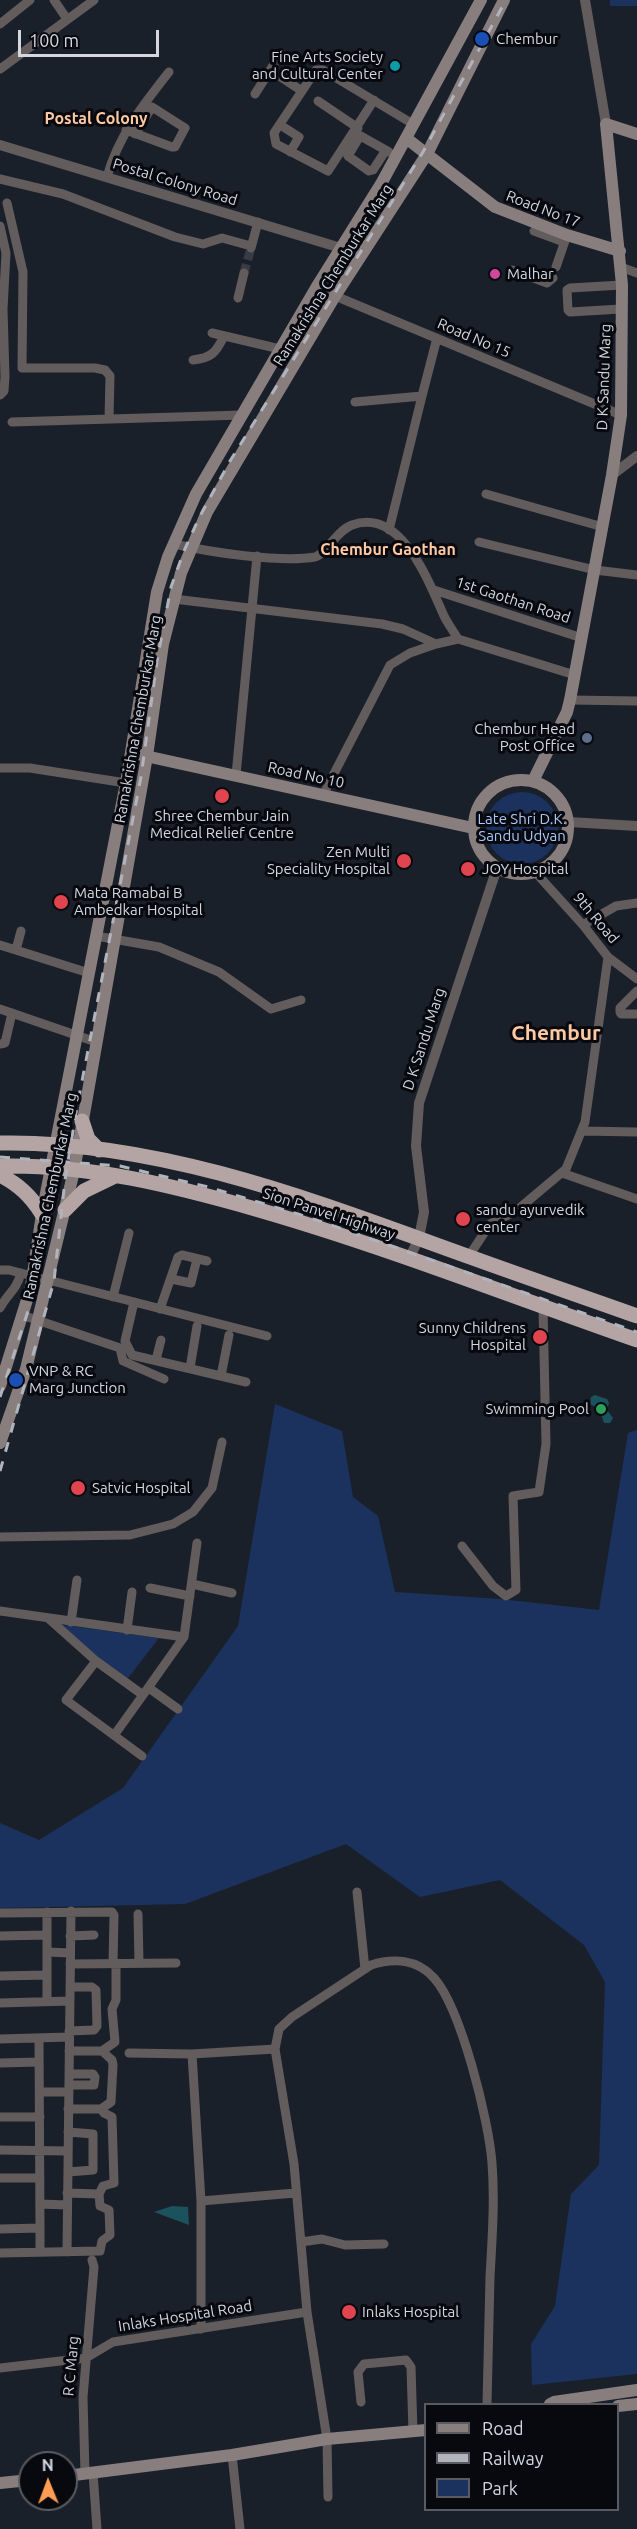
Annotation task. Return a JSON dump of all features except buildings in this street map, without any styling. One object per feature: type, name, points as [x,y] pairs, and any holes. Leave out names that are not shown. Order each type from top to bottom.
[{"type":"highway","points":[[82,1121],[88,1139],[99,1150]]},
{"type":"highway","name":"Sion Panvel Highway","points":[[0,1143],[122,1152],[212,1172],[314,1202],[637,1316]]},
{"type":"highway","name":"Sion Panvel Highway","points":[[0,1166],[51,1168],[118,1175],[206,1195],[307,1224],[637,1340]]},
{"type":"highway","points":[[0,1175],[32,1198],[42,1214]]},
{"type":"highway","points":[[65,1210],[84,1191],[118,1175]]},
{"type":"main road","name":"Ramakrishna Chemburkar Marg","points":[[0,1385],[34,1276],[42,1214],[126,783],[157,592],[174,544],[196,494],[341,248],[391,153],[406,138],[481,0]]},
{"type":"main road","name":"Ramakrishna Chemburkar Marg","points":[[0,1443],[18,1392],[49,1280],[74,1171],[147,756],[163,644],[174,599],[207,512],[335,296],[427,154],[504,0]]},
{"type":"main road","points":[[606,124],[637,134]]},
{"type":"main road","name":"D K Sandu Marg","points":[[533,782],[570,700],[603,527],[621,415],[621,267],[606,124]]},
{"type":"main road","name":"Road No 17","points":[[406,138],[495,207],[565,239],[620,251]]},
{"type":"main road","name":"Road No 10","points":[[131,753],[474,828]]},
{"type":"main road","points":[[519,780],[533,782],[546,787],[557,796],[565,808],[569,822],[568,838],[561,853],[550,865],[536,873],[516,874],[496,868],[479,850],[474,828],[479,807],[492,790],[505,783],[519,780]]},
{"type":"main road","points":[[112,852],[130,855]]},
{"type":"main road","points":[[552,2403],[637,2391]]},
{"type":"main road","points":[[619,2406],[637,2404]]},
{"type":"main road","points":[[78,2474],[232,2455],[327,2439],[424,2430]]},
{"type":"main road","points":[[0,2483],[18,2481]]},
{"type":"street","points":[[0,24],[30,0]]},
{"type":"street","points":[[54,0],[67,19]]},
{"type":"street","points":[[0,69],[94,0]]},
{"type":"street","name":"D K Sandu Marg","points":[[585,0],[606,124]]},
{"type":"street","points":[[255,94],[282,53]]},
{"type":"street","points":[[358,132],[328,171],[276,144],[273,137],[316,70],[319,69],[413,124]]},
{"type":"street","points":[[270,70],[302,91]]},
{"type":"street","points":[[107,177],[111,160],[169,72]]},
{"type":"street","points":[[318,101],[358,132],[391,153],[369,171],[348,156],[358,132],[374,100]]},
{"type":"street","points":[[152,107],[186,128],[175,147],[130,132],[152,107]]},
{"type":"street","points":[[285,128],[299,137],[290,152]]},
{"type":"street","name":"Postal Colony Road","points":[[0,145],[341,248]]},
{"type":"street","points":[[0,179],[63,194],[175,237],[203,244],[222,238],[251,247],[258,222]]},
{"type":"street","points":[[7,203],[23,272],[22,368]]},
{"type":"street","points":[[0,226],[6,253],[3,309],[4,391],[0,395]]},
{"type":"street","points":[[534,231],[549,232]]},
{"type":"street","points":[[556,267],[565,239]]},
{"type":"street","points":[[621,267],[637,273]]},
{"type":"street","points":[[512,270],[546,283],[553,278]]},
{"type":"street","points":[[238,298],[244,273]]},
{"type":"street","points":[[621,285],[567,290],[570,312],[621,309]]},
{"type":"street","name":"Road No 15","points":[[316,288],[621,415]]},
{"type":"street","points":[[212,333],[280,349]]},
{"type":"street","points":[[192,360],[207,358],[216,353],[224,336]]},
{"type":"street","points":[[389,531],[437,338]]},
{"type":"street","points":[[4,368],[105,369],[110,376],[109,419]]},
{"type":"street","points":[[355,402],[422,396]]},
{"type":"street","points":[[12,422],[242,415]]},
{"type":"street","points":[[612,476],[637,456]]},
{"type":"street","points":[[486,494],[603,527]]},
{"type":"street","points":[[174,544],[275,558],[317,556],[327,549],[335,536],[353,525],[372,522],[389,531],[404,543],[422,566],[444,616],[458,639]]},
{"type":"street","points":[[479,542],[595,570],[637,575]]},
{"type":"street","points":[[236,776],[257,555]]},
{"type":"street","name":"1st Gaothan Road","points":[[434,590],[582,638]]},
{"type":"street","points":[[174,599],[382,624],[403,629],[436,644]]},
{"type":"street","points":[[323,795],[390,665],[410,653],[458,639],[575,675]]},
{"type":"street","points":[[570,700],[637,701]]},
{"type":"street","points":[[0,768],[30,768],[126,783]]},
{"type":"street","points":[[569,822],[637,826]]},
{"type":"street","name":"D K Sandu Marg","points":[[409,1259],[419,1238],[424,1212],[416,1146],[419,1103],[496,868]]},
{"type":"street","name":"9th Road","points":[[536,873],[584,925],[608,957],[637,980]]},
{"type":"street","points":[[584,925],[616,906],[637,903]]},
{"type":"street","points":[[16,950],[21,931]]},
{"type":"street","points":[[96,936],[159,947],[219,972],[270,1009],[301,1000]]},
{"type":"street","points":[[0,945],[89,973]]},
{"type":"street","points":[[469,1256],[490,1224],[516,1211],[566,1169],[585,1122],[608,957]]},
{"type":"street","points":[[637,991],[620,1008],[621,1014],[637,1014]]},
{"type":"street","points":[[0,1009],[96,1042]]},
{"type":"street","points":[[0,1044],[5,1043],[5,1022],[12,1013]]},
{"type":"street","points":[[582,1131],[637,1132]]},
{"type":"street","points":[[562,1173],[637,1199]]},
{"type":"street","points":[[113,1297],[129,1233]]},
{"type":"street","points":[[160,1309],[178,1257],[182,1255],[207,1261]]},
{"type":"street","points":[[171,1279],[190,1283],[197,1258]]},
{"type":"street","points":[[0,1270],[34,1276],[267,1336]]},
{"type":"street","points":[[0,1308],[5,1297],[13,1293],[17,1287],[21,1273]]},
{"type":"street","points":[[134,1302],[125,1341],[132,1355],[246,1382]]},
{"type":"street","points":[[462,1546],[493,1587],[506,1596],[516,1590],[513,1496],[539,1492],[546,1444],[543,1307]]},
{"type":"street","points":[[22,1315],[120,1348],[123,1361],[164,1378]]},
{"type":"street","points":[[190,1368],[197,1326]]},
{"type":"street","points":[[221,1376],[229,1335]]},
{"type":"street","points":[[156,1360],[161,1340]]},
{"type":"street","points":[[0,1385],[18,1392]]},
{"type":"street","points":[[0,1537],[130,1535],[173,1524],[193,1512],[212,1488],[222,1442]]},
{"type":"street","points":[[115,1734],[184,1637],[197,1543]]},
{"type":"street","points":[[71,1622],[77,1580]]},
{"type":"street","points":[[192,1584],[232,1593]]},
{"type":"street","points":[[150,1588],[190,1596]]},
{"type":"street","points":[[127,1630],[132,1592]]},
{"type":"street","points":[[0,1611],[184,1637]]},
{"type":"street","points":[[49,1619],[96,1661],[178,1709]]},
{"type":"street","points":[[96,1661],[66,1700],[142,1756]]},
{"type":"street","points":[[357,1892],[365,1969]]},
{"type":"street","points":[[67,2252],[71,1911]]},
{"type":"street","points":[[0,1913],[71,1911],[112,1912],[114,1915],[116,2000],[112,2009],[115,2042],[102,2051],[69,2051]]},
{"type":"street","points":[[46,1912],[47,2001]]},
{"type":"street","points":[[138,1914],[139,1963]]},
{"type":"street","points":[[0,1936],[47,1935]]},
{"type":"street","points":[[70,1936],[94,1935]]},
{"type":"street","points":[[47,1952],[70,1953]]},
{"type":"street","points":[[328,2497],[327,2439],[307,2312],[294,2164],[275,2049],[279,2029],[292,2017],[365,1969],[385,1960],[399,1960],[416,1966],[432,1976],[443,1991],[465,2045],[480,2098],[492,2161],[494,2214],[487,2403]]},
{"type":"street","points":[[70,1964],[176,1963]]},
{"type":"street","points":[[0,1976],[47,1975]]},
{"type":"street","points":[[0,2039],[39,2038],[96,2029],[94,1988],[70,1987]]},
{"type":"street","points":[[0,2003],[70,2001]]},
{"type":"street","points":[[96,2010],[112,2009]]},
{"type":"street","points":[[39,2038],[40,2252]]},
{"type":"street","points":[[129,2053],[192,2054],[275,2049]]},
{"type":"street","points":[[68,2109],[101,2109],[113,2098],[112,2060],[102,2051]]},
{"type":"street","points":[[192,2054],[201,2200],[201,2329]]},
{"type":"street","points":[[0,2063],[39,2062]]},
{"type":"street","points":[[39,2092],[94,2085],[93,2074],[69,2074]]},
{"type":"street","points":[[0,2253],[100,2252],[102,2241],[110,2238],[110,2212],[100,2206],[99,2194],[103,2186],[111,2186],[114,2183],[112,2117],[101,2109]]},
{"type":"street","points":[[0,2117],[40,2117]]},
{"type":"street","points":[[68,2132],[93,2134],[92,2172],[68,2172]]},
{"type":"street","points":[[0,2150],[68,2151]]},
{"type":"street","points":[[0,2178],[40,2178]]},
{"type":"street","points":[[67,2193],[99,2194]]},
{"type":"street","points":[[201,2200],[295,2193]]},
{"type":"street","points":[[40,2204],[67,2205]]},
{"type":"street","points":[[0,2229],[40,2228]]},
{"type":"street","points":[[301,2242],[322,2239],[345,2245],[384,2244]]},
{"type":"street","name":"R C Marg","points":[[92,2260],[94,2267],[83,2397],[89,2473],[97,2529]]},
{"type":"street","name":"Inlaks Hospital Road","points":[[0,2368],[86,2358],[113,2342],[307,2312]]},
{"type":"street","points":[[361,2402],[359,2368],[364,2364],[406,2360],[411,2367],[413,2432]]},
{"type":"street","points":[[232,2455],[240,2529]]},
{"type":"green space","points":[[610,0],[637,0],[637,6],[610,6]]},
{"type":"green space","name":"Late Shri D.K. Sandu Udyan","points":[[522,792],[542,798],[552,808],[558,828],[552,848],[542,858],[522,864],[502,858],[492,848],[486,828],[492,808],[502,798]]},
{"type":"green space","points":[[275,1404],[342,1431],[353,1497],[378,1516],[395,1592],[500,1599],[599,1610],[628,1433],[637,1430],[637,2374],[532,2385],[531,2344],[555,2306],[571,2194],[599,2165],[605,1982],[584,1945],[500,1880],[420,1897],[346,1844],[185,1904],[0,1908],[0,1823],[39,1840],[123,1788],[238,1626]]},
{"type":"green space","points":[[48,1623],[159,1638],[125,1682]]},
{"type":"shaded area","name":"Swimming Pool","points":[[595,1395],[607,1399],[609,1403],[607,1410],[613,1418],[610,1423],[604,1423],[601,1414],[595,1411],[595,1407],[590,1404],[591,1397]]},
{"type":"shaded area","points":[[172,2206],[188,2207],[189,2225],[154,2212]]},
{"type":"tunnel","points":[[244,273],[251,248]]},
{"type":"railway","points":[[0,1471],[54,1281],[65,1180],[77,1107],[141,777],[157,661],[171,587],[199,518],[230,461],[423,152],[506,0]]},
{"type":"railway","points":[[0,1157],[120,1166],[208,1187],[308,1217],[637,1332]]},
{"type":"railway","points":[[0,1397],[39,1277],[59,1168]]},
{"type":"place","name":"Chembur","points":[[482,39]]},
{"type":"place","name":"Fine Arts Society and Cultural Center","points":[[395,66]]},
{"type":"place","name":"Malhar","points":[[495,274]]},
{"type":"place","name":"Chembur Head Post Office","points":[[587,738]]},
{"type":"place","name":"Shree Chembur Jain Medical Relief Centre","points":[[222,796]]},
{"type":"place","name":"Zen Multi Speciality Hospital","points":[[404,861]]},
{"type":"place","name":"JOY Hospital","points":[[468,869]]},
{"type":"place","name":"Mata Ramabai B Ambedkar Hospital","points":[[61,902]]},
{"type":"place","name":"sandu ayurvedik center","points":[[463,1219]]},
{"type":"place","name":"Sunny Childrens Hospital","points":[[540,1337]]},
{"type":"place","name":"VNP & RC Marg Junction","points":[[16,1380]]},
{"type":"place","name":"Swimming Pool","points":[[601,1409]]},
{"type":"place","name":"Satvic Hospital","points":[[78,1488]]},
{"type":"place","name":"Inlaks Hospital","points":[[349,2312]]},
{"type":"district","name":"Postal Colony","points":[[96,119]]},
{"type":"district","name":"Chembur Gaothan","points":[[388,550]]},
{"type":"district","name":"Chembur","points":[[556,1033]]}]
